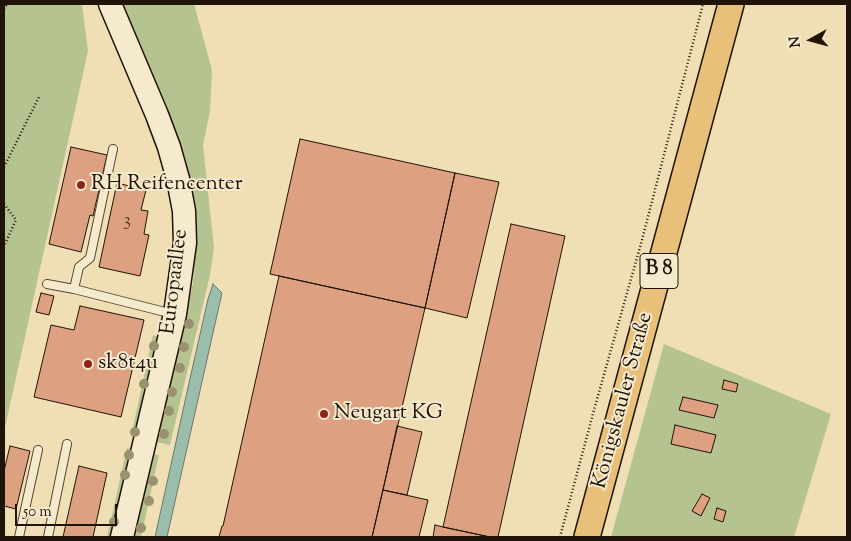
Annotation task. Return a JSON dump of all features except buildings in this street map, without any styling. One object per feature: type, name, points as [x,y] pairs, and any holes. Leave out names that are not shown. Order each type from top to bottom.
[{"type":"main road","name":"Europaallee","points":[[110,4],[169,147],[184,211],[185,243],[175,314],[122,537]]},
{"type":"main road","name":"Königskauler Straße","points":[[587,537],[731,4]]},
{"type":"lane","points":[[74,289],[79,267],[90,258],[113,149]]},
{"type":"lane","points":[[47,284],[175,314]]},
{"type":"lane","points":[[48,537],[67,444]]},
{"type":"lane","points":[[19,537],[38,450]]},
{"type":"path","points":[[4,9],[6,4]]},
{"type":"path","points":[[560,537],[642,240],[702,4]]},
{"type":"path","points":[[4,167],[40,96]]},
{"type":"path","points":[[4,204],[16,220],[4,246]]},
{"type":"green space","points":[[4,4],[82,4],[88,51],[4,432]]},
{"type":"green space","points":[[117,4],[194,4],[212,70],[210,111],[203,145],[214,248],[210,275],[170,445],[156,442],[193,283],[195,247]]},
{"type":"green space","points":[[153,335],[158,337],[136,437],[131,436]]},
{"type":"green space","points":[[664,344],[831,414],[794,537],[611,537]]},
{"type":"green space","points":[[127,448],[132,449],[112,537],[107,537]]},
{"type":"green space","points":[[153,454],[159,455],[141,537],[135,537]]},
{"type":"shaded area","points":[[213,284],[222,293],[167,537],[155,537],[208,299]]},
{"type":"place","name":"RH Reifencenter","points":[[81,185]]},
{"type":"place","name":"sk8t4u","points":[[88,364]]},
{"type":"place","name":"Neugart KG","points":[[324,414]]}]
